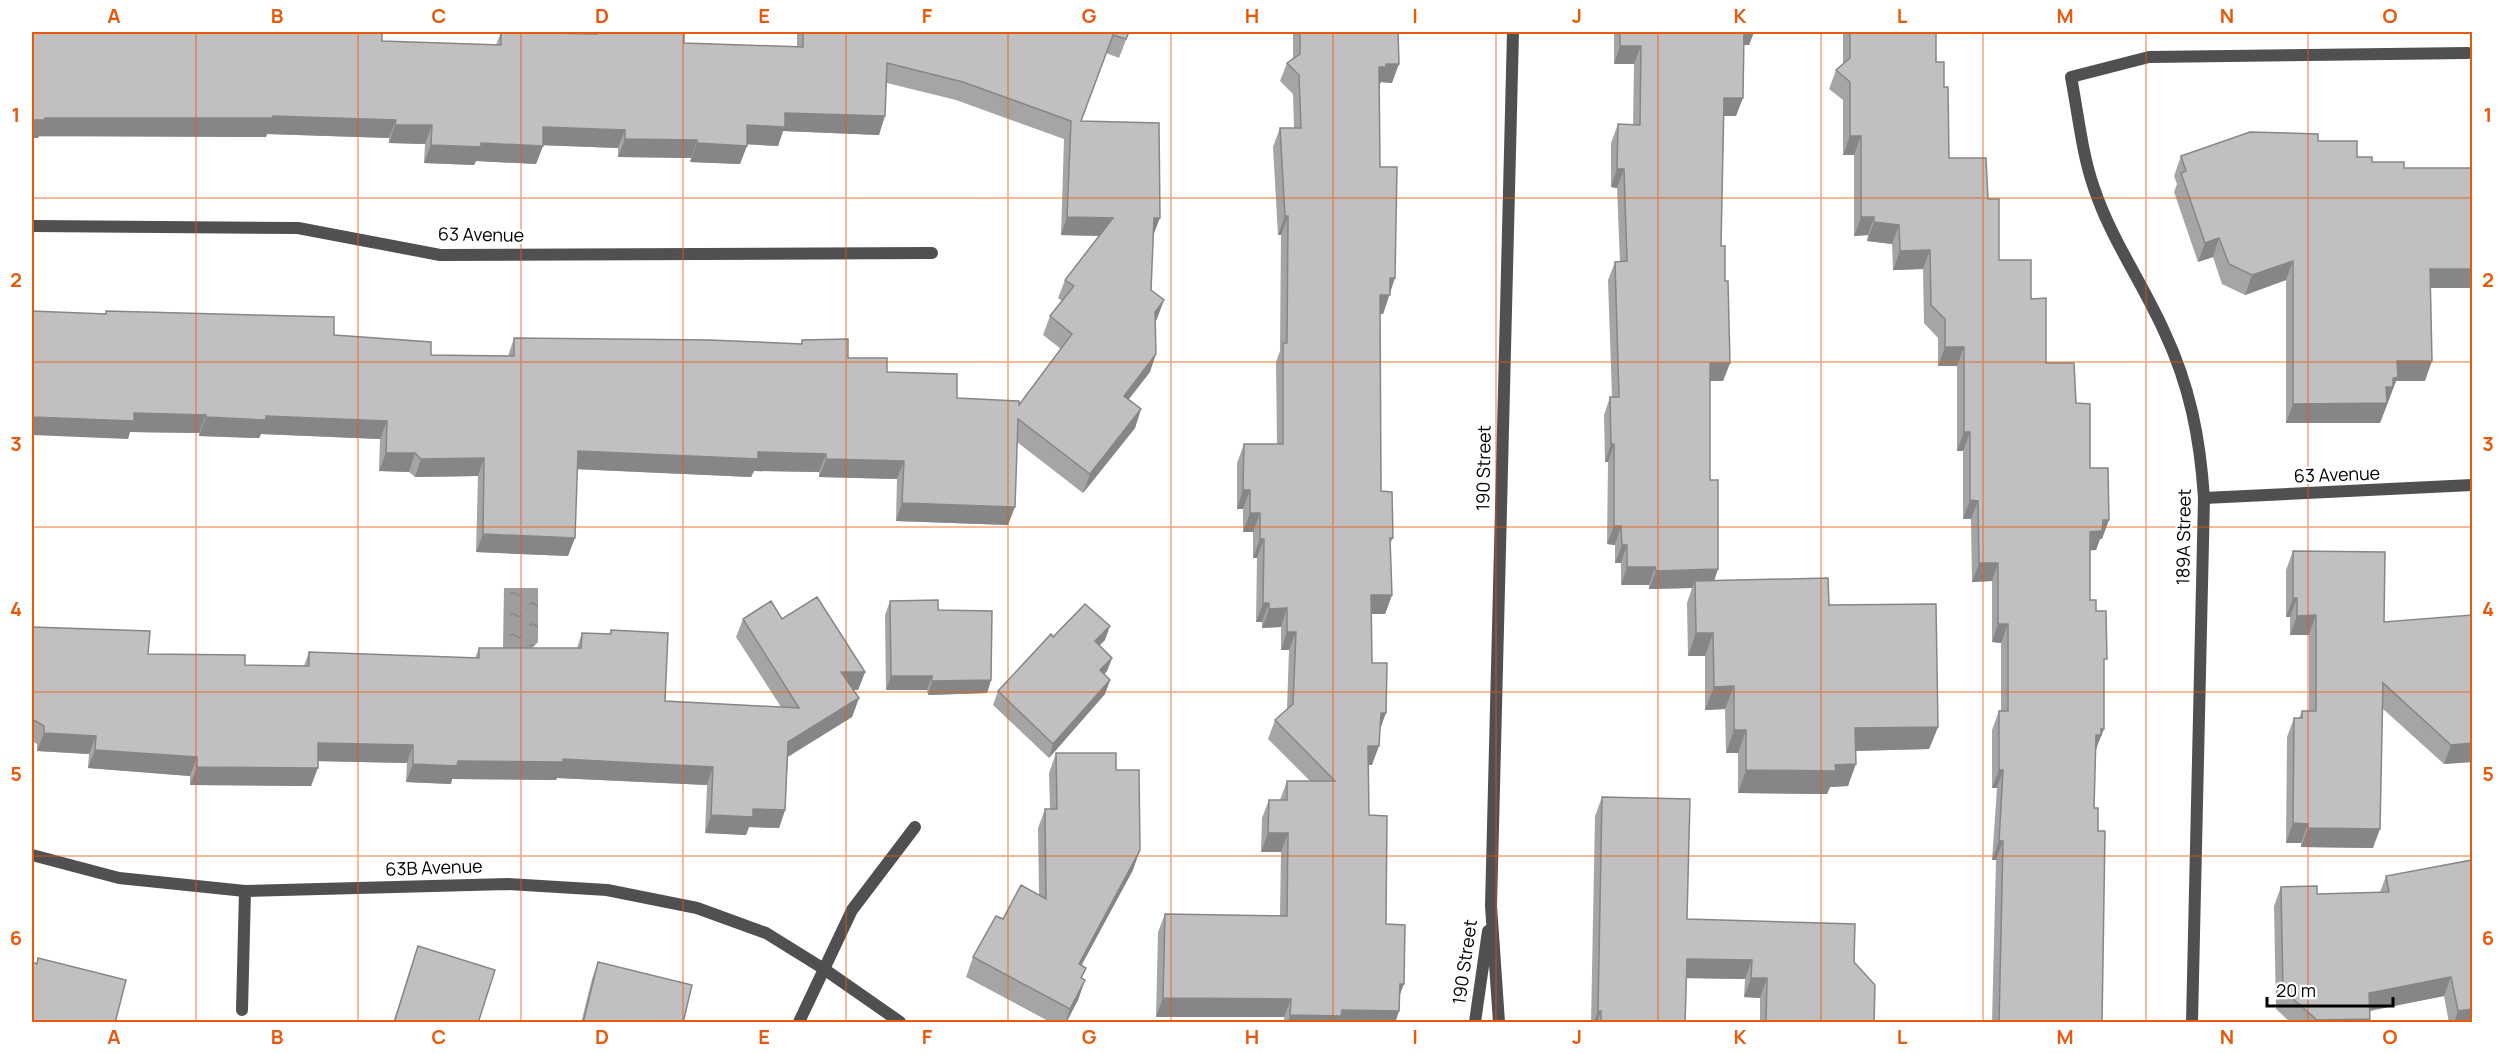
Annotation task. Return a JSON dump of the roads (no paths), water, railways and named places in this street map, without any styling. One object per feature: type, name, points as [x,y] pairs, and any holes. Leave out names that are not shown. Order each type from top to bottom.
[{"type":"street","name":"190 Street","points":[[1499,1023],[1491,906],[1514,32]]},
{"type":"street","name":"189A Street","points":[[2192,1023],[2204,498],[2201,453],[2191,398],[2164,330],[2118,248],[2093,187],[2071,77],[2149,57],[2468,53]]},
{"type":"street","name":"63 Avenue","points":[[32,226],[298,228],[440,255],[932,253]]},
{"type":"street","name":"63 Avenue","points":[[2204,498],[2472,485]]},
{"type":"street","points":[[799,1023],[852,910],[915,827]]},
{"type":"street","name":"63B Avenue","points":[[32,855],[119,878],[245,891],[508,884],[607,890],[697,908],[766,933],[824,969],[900,1023]]},
{"type":"street","points":[[242,1010],[245,891]]},
{"type":"street","name":"190 Street","points":[[1475,1023],[1491,906]]},
{"type":"water","points":[[504,588],[538,588],[538,642],[518,663],[503,647]]}]
